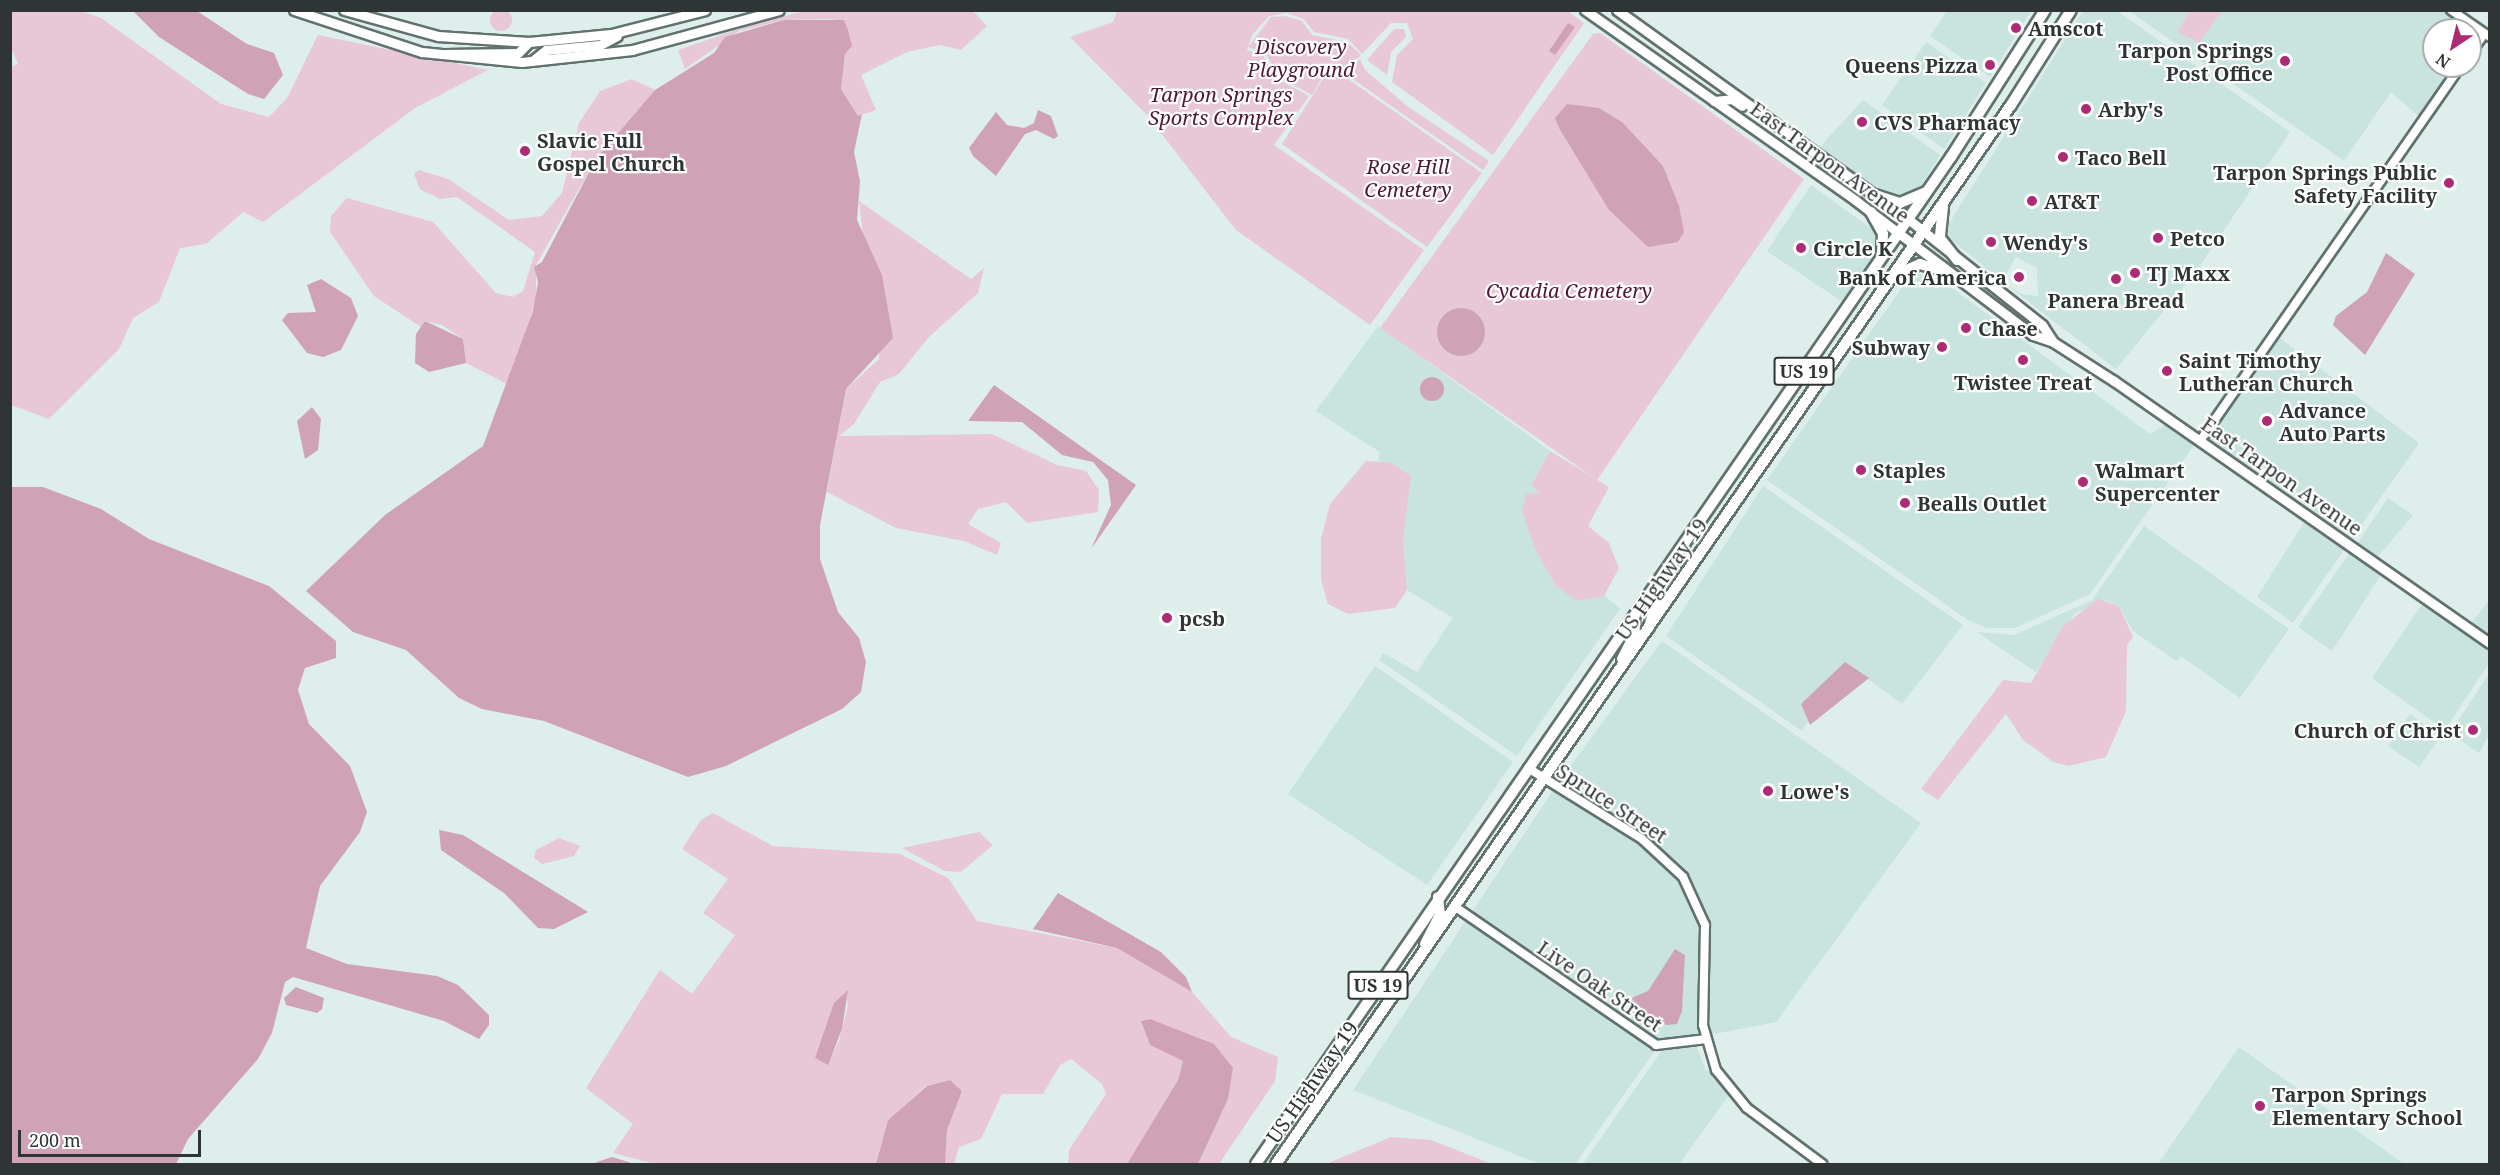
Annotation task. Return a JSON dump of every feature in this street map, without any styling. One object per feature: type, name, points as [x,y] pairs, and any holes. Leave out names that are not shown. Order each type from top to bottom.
[{"type":"highway","name":"US Highway 19","points":[[1256,1164],[1438,897],[1634,618],[1927,192],[2045,10]]},
{"type":"highway","points":[[2048,47],[2061,10]]},
{"type":"highway","name":"US Highway 19","points":[[1276,1164],[1457,908],[1945,202],[2071,10]]},
{"type":"highway","points":[[1875,195],[1900,202],[1927,192]]},
{"type":"highway","points":[[1945,202],[1940,238],[1957,260]]},
{"type":"highway","points":[[1871,212],[1883,234],[1880,260]]},
{"type":"highway","points":[[1893,277],[1920,264],[1950,273]]},
{"type":"highway","points":[[1649,628],[1651,608],[1681,550]]},
{"type":"highway","points":[[1616,676],[1635,633],[1634,618]]},
{"type":"highway","points":[[1411,972],[1440,914],[1438,897]]},
{"type":"main road","points":[[294,10],[369,39],[440,55],[532,61],[632,50],[779,10]]},
{"type":"main road","points":[[344,10],[438,36],[529,42],[627,31],[705,10]]},
{"type":"main road","name":"East Tarpon Avenue","points":[[1585,10],[1871,212],[2033,335],[2053,342],[2200,441],[2490,643]]},
{"type":"main road","name":"East Tarpon Avenue","points":[[1617,10],[1908,219],[2042,325],[2053,342]]},
{"type":"main road","points":[[532,61],[542,51],[600,45],[627,31]]},
{"type":"main road","points":[[440,55],[459,50],[518,53],[529,42]]},
{"type":"main road","points":[[1714,101],[1732,99],[1771,120]]},
{"type":"street","points":[[2451,10],[2487,36]]},
{"type":"street","points":[[2200,441],[2453,78]]},
{"type":"street","name":"Spruce Street","points":[[1528,768],[1642,839],[1683,877],[1705,925],[1707,1039]]},
{"type":"street","name":"Live Oak Street","points":[[1457,908],[1656,1045],[1707,1039]]},
{"type":"street","points":[[1707,1039],[1714,1065],[1732,1094],[1822,1164]]},
{"type":"shaded area","points":[[2222,10],[2444,11],[2454,18],[2422,18],[2422,78],[2449,78],[2421,118],[2391,92],[2344,161],[2129,11],[2190,11],[2177,32],[2199,43]]},
{"type":"shaded area","points":[[133,11],[197,11],[247,44],[274,53],[283,75],[264,99],[248,94],[159,37]]},
{"type":"shaded area","points":[[1947,11],[2031,11],[1990,77],[1930,36]]},
{"type":"shaded area","points":[[2083,11],[2117,11],[2290,132],[2195,273],[2116,369],[2004,283],[2021,294],[2038,296],[2037,268],[2016,257],[2002,281],[1943,233]]},
{"type":"shaded area","points":[[784,20],[844,20],[848,30],[852,46],[845,54],[841,89],[858,116],[862,114],[854,152],[860,181],[857,220],[882,275],[893,338],[846,389],[820,525],[820,559],[838,612],[859,638],[866,662],[861,692],[842,709],[726,766],[688,777],[544,721],[482,709],[459,698],[406,650],[353,632],[306,591],[385,515],[483,446],[533,311],[538,282],[534,267],[542,262],[596,159],[655,90],[714,53],[725,37]]},
{"type":"shaded area","points":[[1568,23],[1575,27],[1555,55],[1549,51]]},
{"type":"shaded area","points":[[1926,42],[1986,83],[1944,149],[1882,105]]},
{"type":"shaded area","points":[[1863,100],[1940,155],[1918,190],[1893,198],[1878,193],[1818,149]]},
{"type":"shaded area","points":[[1567,104],[1599,108],[1622,122],[1663,166],[1679,206],[1684,232],[1678,242],[1648,247],[1609,210],[1555,118]]},
{"type":"shaded area","points":[[1038,110],[1051,116],[1058,136],[1054,139],[1036,130],[1025,134],[996,176],[973,156],[969,148],[996,112],[1007,125],[1024,128],[1034,123]]},
{"type":"shaded area","points":[[1517,135],[1378,326],[1550,451],[1531,484],[1542,494],[1535,549],[1556,586],[1577,600],[1604,595],[1620,609],[1517,756],[1379,660],[1383,653],[1417,672],[1453,618],[1407,590],[1403,538],[1410,476],[1389,462],[1378,461],[1380,452],[1316,411]],"holes":[[[1430,377],[1441,394],[1433,402],[1421,394]]]},
{"type":"shaded area","points":[[1811,185],[1880,235],[1875,259],[1844,303],[1767,251]]},
{"type":"shaded area","points":[[2386,253],[2415,274],[2365,355],[2333,325],[2336,316],[2367,292]]},
{"type":"shaded area","points":[[1919,274],[1949,286],[2150,434],[2165,425],[2194,445],[2090,594],[2015,628],[1987,628],[1968,620],[1767,480],[1905,283]]},
{"type":"shaded area","points":[[321,279],[351,298],[358,316],[341,350],[323,357],[307,353],[282,320],[288,313],[316,312],[307,285]]},
{"type":"shaded area","points":[[1456,308],[1466,308],[1481,318],[1485,332],[1484,341],[1475,352],[1466,356],[1456,356],[1441,346],[1437,337],[1437,327],[1447,312]]},
{"type":"shaded area","points":[[425,321],[463,339],[466,363],[429,372],[415,363],[416,334]]},
{"type":"shaded area","points":[[2277,336],[2419,443],[2350,541],[2207,442]]},
{"type":"shaded area","points":[[1432,377],[1441,380],[1444,389],[1441,398],[1432,401],[1423,398],[1420,389],[1423,380]]},
{"type":"shaded area","points":[[994,385],[1136,485],[1091,549],[1111,505],[1108,480],[1093,462],[1062,455],[1022,422],[968,421]]},
{"type":"shaded area","points":[[312,407],[321,419],[318,450],[305,459],[297,421]]},
{"type":"shaded area","points":[[1763,486],[1963,625],[1902,704],[1845,662],[1802,731],[1666,636]]},
{"type":"shaded area","points":[[10,487],[43,487],[101,509],[149,539],[269,586],[336,641],[336,658],[305,668],[298,690],[309,724],[350,766],[367,812],[360,832],[320,886],[306,948],[347,964],[437,976],[458,985],[489,1015],[489,1025],[479,1039],[444,1021],[293,977],[285,982],[272,1033],[258,1059],[188,1139],[176,1164],[11,1164]]},
{"type":"shaded area","points":[[2388,498],[2413,515],[2376,559],[2356,545]]},
{"type":"shaded area","points":[[2306,519],[2346,547],[2293,623],[2257,597]]},
{"type":"shaded area","points":[[2144,526],[2289,629],[2240,698],[2181,656],[2176,661],[2132,630],[2119,606],[2106,600],[2075,613],[2036,672],[1977,632],[2015,635],[2092,600]]},
{"type":"shaded area","points":[[2351,551],[2382,573],[2332,651],[2298,627]]},
{"type":"shaded area","points":[[2489,600],[2489,638],[2470,625]]},
{"type":"shaded area","points":[[2423,603],[2489,647],[2489,663],[2445,730],[2372,678]]},
{"type":"shaded area","points":[[1662,641],[1921,823],[1776,1022],[1709,1035],[1708,925],[1686,875],[1644,836],[1558,783]]},
{"type":"shaded area","points":[[1845,662],[1869,678],[1810,725],[1801,704]]},
{"type":"shaded area","points":[[1375,666],[1513,762],[1427,885],[1288,794]]},
{"type":"shaded area","points":[[2489,674],[2489,735],[2479,753],[2450,733]]},
{"type":"shaded area","points":[[2410,714],[2441,736],[2419,767],[2388,746]]},
{"type":"shaded area","points":[[1554,789],[1640,842],[1681,880],[1701,926],[1702,1037],[1660,1043],[1471,913]],"holes":[[[1675,949],[1685,955],[1682,1011],[1667,1025],[1648,1019],[1629,999],[1648,991]]]},
{"type":"shaded area","points":[[439,830],[463,835],[588,912],[554,929],[538,928],[504,893],[441,850]]},
{"type":"shaded area","points":[[1058,893],[1161,952],[1186,977],[1192,992],[1117,948],[1033,929]]},
{"type":"shaded area","points":[[1467,919],[1656,1049],[1575,1164],[1540,1164],[1353,1090]]},
{"type":"shaded area","points":[[1675,949],[1685,955],[1682,1011],[1677,1024],[1667,1025],[1648,1019],[1629,999],[1648,991]]},
{"type":"shaded area","points":[[296,987],[324,998],[322,1009],[317,1013],[286,1005],[284,998]]},
{"type":"shaded area","points":[[848,990],[842,1029],[828,1065],[815,1058],[834,1003]]},
{"type":"shaded area","points":[[1150,1019],[1214,1044],[1233,1068],[1228,1099],[1198,1164],[1127,1164],[1178,1080],[1183,1061],[1150,1045],[1141,1021]]},
{"type":"shaded area","points":[[1696,1046],[1706,1071],[1712,1070],[1729,1095],[1679,1164],[1583,1164],[1662,1050]]},
{"type":"shaded area","name":"Tarpon Springs Elementary School","points":[[2239,1047],[2404,1164],[2158,1164]]},
{"type":"shaded area","points":[[950,1080],[962,1091],[947,1130],[945,1164],[876,1164],[888,1120],[927,1086]]},
{"type":"shaded area","points":[[612,1157],[635,1164],[591,1164]]},
{"type":"green space","points":[[501,9],[509,12],[512,20],[509,28],[501,31],[493,28],[490,20],[493,12]]},
{"type":"green space","points":[[11,10],[81,11],[101,18],[221,104],[269,117],[287,98],[318,35],[488,70],[415,108],[263,222],[243,212],[206,244],[180,248],[159,302],[133,318],[119,349],[49,419],[11,405],[10,67],[18,64],[11,48]]},
{"type":"green space","name":"Tarpon Springs Sports Complex","points":[[1118,10],[1566,10],[1584,23],[1493,155],[1392,82],[1397,55],[1413,39],[1407,23],[1391,23],[1362,54],[1348,39],[1314,32],[1304,19],[1287,13],[1269,16],[1252,35],[1247,50],[1263,56],[1278,79],[1309,96],[1274,145],[1424,250],[1370,325],[1236,230],[1147,115],[1070,37],[1113,22]]},
{"type":"green space","points":[[2190,10],[2222,11],[2199,43],[2177,32]]},
{"type":"green space","points":[[973,11],[987,26],[961,50],[939,45],[907,52],[861,75],[876,110],[858,116],[841,89],[845,54],[833,19],[784,20],[739,31],[685,69],[678,50],[745,27],[800,12]]},
{"type":"green space","name":"Discovery Playground","points":[[1285,16],[1302,21],[1312,35],[1347,42],[1361,55],[1334,78],[1325,72],[1312,95],[1281,78],[1265,53],[1248,47],[1271,17]]},
{"type":"green space","points":[[1394,29],[1404,29],[1406,37],[1391,52],[1387,75],[1367,60]]},
{"type":"green space","name":"Cycadia Cemetery","points":[[1600,33],[1804,179],[1597,480],[1380,328],[1593,34]]},
{"type":"green space","points":[[1360,59],[1365,70],[1407,106],[1489,161],[1483,170],[1344,73]]},
{"type":"green space","name":"Rose Hill Cemetery","points":[[1326,74],[1334,80],[1341,74],[1482,173],[1427,247],[1282,144]]},
{"type":"green space","points":[[632,79],[655,90],[596,159],[536,265],[536,299],[509,385],[466,363],[463,339],[442,325],[425,321],[421,327],[374,296],[330,232],[331,216],[347,198],[433,222],[496,293],[513,297],[523,291],[535,252],[457,197],[440,199],[420,189],[414,174],[419,170],[448,179],[509,220],[542,216],[562,193],[579,123],[600,91]]},
{"type":"green space","points":[[859,201],[971,279],[984,268],[978,293],[929,337],[899,374],[880,382],[854,424],[839,436],[992,434],[1057,465],[1086,471],[1099,490],[1098,512],[1027,523],[1006,502],[978,509],[968,524],[1001,543],[997,555],[964,541],[896,528],[827,492],[846,389],[879,359],[882,275],[864,244]]},
{"type":"green space","points":[[1550,451],[1609,487],[1588,526],[1609,543],[1619,568],[1604,596],[1577,601],[1556,586],[1535,549],[1522,511],[1526,494],[1541,493],[1531,485]]},
{"type":"green space","points":[[1366,461],[1389,462],[1411,476],[1403,538],[1407,590],[1395,608],[1348,614],[1328,604],[1321,580],[1321,539],[1330,504]]},
{"type":"green space","points":[[2098,599],[2119,606],[2133,637],[2127,645],[2126,711],[2106,757],[2069,766],[2053,762],[2023,740],[2006,714],[1938,800],[1921,789],[2003,680],[2031,683],[2063,626]]},
{"type":"green space","points":[[713,813],[773,846],[900,854],[948,878],[977,921],[1117,948],[1192,992],[1231,1037],[1278,1057],[1275,1081],[1219,1164],[1198,1164],[1228,1099],[1150,1019],[1141,1021],[1150,1045],[1183,1061],[1178,1080],[1127,1164],[1068,1164],[1069,1150],[1106,1094],[1102,1084],[1071,1059],[1060,1065],[1043,1094],[1002,1094],[981,1139],[959,1147],[954,1164],[945,1164],[947,1130],[962,1091],[950,1080],[926,1086],[888,1120],[876,1164],[655,1164],[613,1153],[633,1124],[586,1088],[660,970],[692,994],[735,935],[703,913],[728,879],[682,849],[701,820]],"holes":[[[845,992],[848,1006],[839,1041],[832,1055],[815,1057]]]},
{"type":"green space","points":[[979,832],[993,845],[961,872],[945,871],[902,848]]},
{"type":"green space","points":[[559,838],[580,846],[574,856],[542,864],[534,858],[536,850]]},
{"type":"green space","points":[[1391,1137],[1431,1140],[1492,1164],[1326,1164]]},
{"type":"place","name":"Amscot","points":[[2016,28]]},
{"type":"place","name":"Tarpon Springs Post Office","points":[[2285,61]]},
{"type":"place","name":"Queens Pizza","points":[[1990,65]]},
{"type":"place","name":"Arby's","points":[[2086,109]]},
{"type":"place","name":"CVS Pharmacy","points":[[1862,122]]},
{"type":"place","name":"Slavic Full Gospel Church","points":[[525,151]]},
{"type":"place","name":"Taco Bell","points":[[2063,157]]},
{"type":"place","name":"Tarpon Springs Public Safety Facility","points":[[2449,183]]},
{"type":"place","name":"AT&T","points":[[2032,201]]},
{"type":"place","name":"Petco","points":[[2158,238]]},
{"type":"place","name":"Wendy's","points":[[1991,242]]},
{"type":"place","name":"Circle K","points":[[1801,248]]},
{"type":"place","name":"TJ Maxx","points":[[2135,273]]},
{"type":"place","name":"Bank of America","points":[[2019,277]]},
{"type":"place","name":"Panera Bread","points":[[2116,279]]},
{"type":"place","name":"Chase","points":[[1966,328]]},
{"type":"place","name":"Subway","points":[[1942,347]]},
{"type":"place","name":"Twistee Treat","points":[[2023,360]]},
{"type":"place","name":"Saint Timothy Lutheran Church","points":[[2167,371]]},
{"type":"place","name":"Advance Auto Parts","points":[[2267,421]]},
{"type":"place","name":"Staples","points":[[1861,470]]},
{"type":"place","name":"Walmart Supercenter","points":[[2083,482]]},
{"type":"place","name":"Bealls Outlet","points":[[1905,503]]},
{"type":"place","name":"pcsb","points":[[1167,618]]},
{"type":"place","name":"Church of Christ","points":[[2473,730]]},
{"type":"place","name":"Lowe's","points":[[1768,791]]},
{"type":"place","name":"Tarpon Springs Elementary School","points":[[2260,1106]]}]
